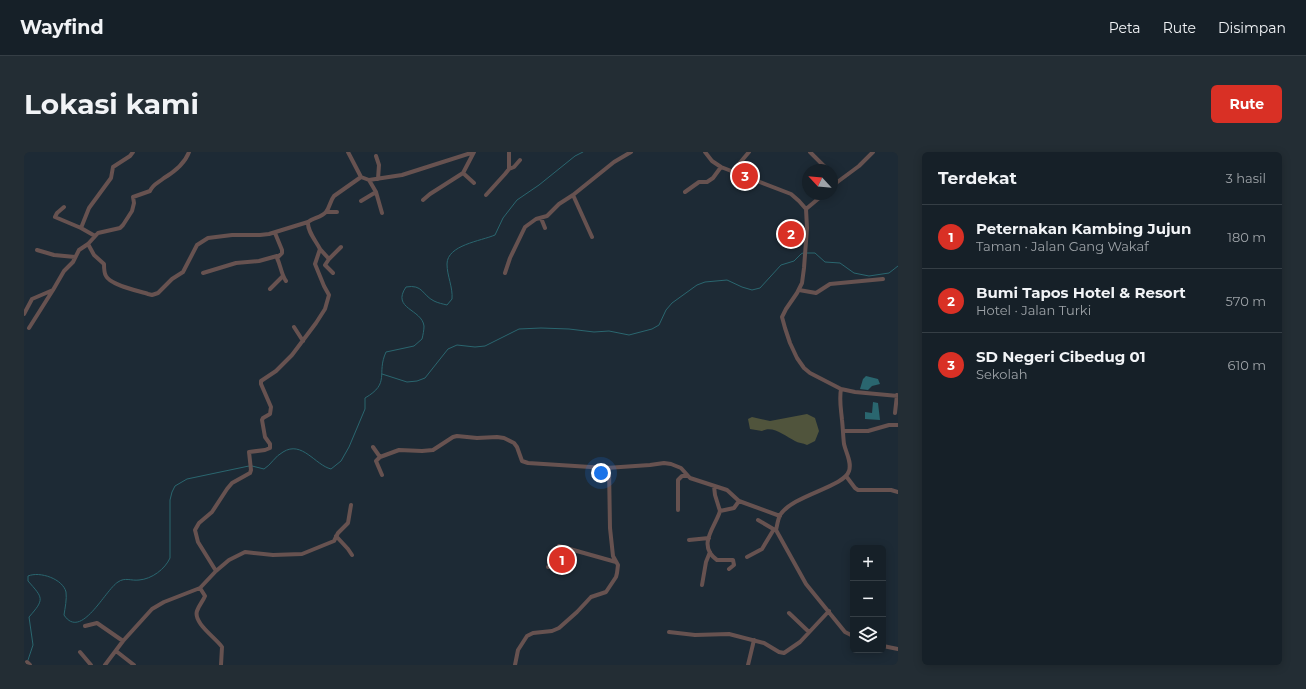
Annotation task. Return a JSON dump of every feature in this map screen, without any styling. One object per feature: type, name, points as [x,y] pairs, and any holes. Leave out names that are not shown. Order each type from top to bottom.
[{"type":"street","points":[[80,228],[89,208],[111,178],[114,167],[130,156],[133,152]]},
{"type":"street","points":[[29,328],[54,290],[64,271],[72,264],[79,250],[88,244],[94,236],[103,231],[120,228],[132,211],[134,203],[132,199],[133,197],[150,191],[152,185],[178,168],[186,159],[189,152]]},
{"type":"street","points":[[354,152],[349,154],[361,177],[369,180],[402,175],[474,152]]},
{"type":"street","points":[[424,200],[430,194],[463,173],[474,152]]},
{"type":"street","points":[[509,152],[509,169]]},
{"type":"street","points":[[505,273],[510,258],[525,227],[530,223],[547,216],[559,204],[573,195],[614,162],[631,152]]},
{"type":"street","points":[[705,152],[712,161],[721,167],[791,194],[806,209],[807,228],[802,283],[782,317],[790,343],[804,368],[810,373],[841,389],[854,392],[897,396],[895,413]]},
{"type":"street","points":[[733,171],[749,152]]},
{"type":"street","points":[[810,152],[822,164]]},
{"type":"street","points":[[838,181],[873,152]]},
{"type":"street","points":[[376,156],[379,165],[378,179]]},
{"type":"street","points":[[486,195],[509,169],[514,167],[520,160]]},
{"type":"street","points":[[685,192],[699,182],[707,182],[713,178],[721,167]]},
{"type":"street","points":[[463,173],[474,183]]},
{"type":"street","points":[[326,212],[334,196],[361,177]]},
{"type":"street","points":[[369,180],[376,192],[382,213]]},
{"type":"street","points":[[361,201],[376,192]]},
{"type":"street","points":[[573,195],[592,237]]},
{"type":"street","points":[[806,209],[817,200]]},
{"type":"street","points":[[64,207],[55,217],[94,236]]},
{"type":"street","points":[[88,244],[94,255],[104,264],[105,273],[108,279],[152,295],[158,293],[172,279],[183,272],[197,245],[208,238],[232,235],[260,236],[275,233],[308,222],[326,212],[337,212]]},
{"type":"street","points":[[541,218],[545,228]]},
{"type":"street","points":[[308,222],[311,234],[320,249],[329,259]]},
{"type":"street","points":[[203,273],[236,263],[259,261],[277,256],[282,253],[282,250],[275,233]]},
{"type":"street","points":[[333,273],[325,265],[341,247]]},
{"type":"street","points":[[216,571],[198,542],[196,530],[199,523],[212,512],[232,483],[246,476],[251,470],[249,452],[269,449],[270,446],[265,437],[262,420],[270,414],[271,407],[261,381],[281,367],[303,341],[321,316],[329,297],[315,264],[320,249]]},
{"type":"street","points":[[37,250],[54,255],[75,257]]},
{"type":"street","points":[[277,256],[281,267],[282,276],[286,281]]},
{"type":"street","points":[[270,289],[282,276]]},
{"type":"street","points":[[799,290],[816,293],[830,284],[883,279]]},
{"type":"street","points":[[24,314],[32,299],[54,290]]},
{"type":"street","points":[[294,327],[303,341]]},
{"type":"street","points":[[747,557],[762,550],[775,529],[780,516],[785,510],[802,498],[836,483],[846,476],[850,466],[849,457],[845,446],[839,399],[841,389]]},
{"type":"street","points":[[843,431],[868,431],[889,425],[898,425]]},
{"type":"street","points":[[382,475],[376,461],[380,457],[403,449],[422,451],[433,450],[457,436],[477,438],[497,437],[504,438],[514,443],[523,462],[609,468],[664,463],[681,468],[688,476],[696,480],[730,492],[739,501],[780,516]]},
{"type":"street","points":[[373,447],[380,457]]},
{"type":"street","points":[[516,665],[518,650],[527,636],[533,633],[552,631],[559,628],[578,612],[591,597],[606,592],[617,573],[616,562],[613,556],[610,528],[609,468]]},
{"type":"street","points":[[678,510],[678,480],[682,476],[688,476]]},
{"type":"street","points":[[846,476],[854,488],[858,490],[891,490],[898,492]]},
{"type":"street","points":[[702,585],[706,562],[710,552],[710,531],[720,511],[714,486]]},
{"type":"street","points":[[720,511],[734,508],[739,501]]},
{"type":"street","points":[[105,665],[143,618],[159,604],[200,588],[229,560],[245,552],[273,555],[302,554],[334,541],[338,533],[348,523],[351,506]]},
{"type":"street","points":[[758,520],[775,529],[806,584],[845,632],[850,634]]},
{"type":"street","points":[[336,536],[352,555]]},
{"type":"street","points":[[689,540],[709,538]]},
{"type":"street","points":[[548,567],[557,566],[559,546],[616,562]]},
{"type":"street","points":[[710,552],[718,560],[733,560],[734,566],[729,569]]},
{"type":"street","points":[[200,588],[205,596],[196,616],[205,630],[222,648],[221,665]]},
{"type":"street","points":[[669,632],[695,635],[725,634],[767,644],[779,652],[784,653],[798,644],[828,611]]},
{"type":"street","points":[[788,613],[809,632]]},
{"type":"street","points":[[85,626],[97,623],[123,641]]},
{"type":"street","points":[[748,665],[754,640]]},
{"type":"street","points":[[886,647],[898,649]]},
{"type":"street","points":[[116,651],[134,665]]},
{"type":"street","points":[[80,652],[91,665]]},
{"type":"green space","points":[[807,414],[815,418],[819,431],[815,441],[807,445],[796,442],[775,430],[770,429],[762,431],[750,429],[748,419],[752,417],[770,421]]},
{"type":"water","points":[[866,376],[878,379],[880,384],[872,386],[868,390],[860,389],[863,379]]},
{"type":"water","points":[[873,402],[878,403],[880,420],[865,419],[865,412],[872,413]]},
{"type":"waterway","points":[[252,466],[264,469],[280,454],[290,449],[302,451],[325,467],[331,469],[341,461],[349,447],[365,409],[365,398],[378,388],[382,378],[382,366],[386,352],[414,346],[422,339],[424,326],[422,320],[405,305],[402,300],[402,294],[406,287],[416,287],[430,299],[447,305],[452,299],[452,290],[447,264],[448,258],[453,252],[458,248],[495,235],[503,218],[517,200],[539,185],[575,156],[583,152]]},
{"type":"waterway","points":[[382,374],[407,382],[417,381],[425,378],[448,349],[457,345],[475,347],[485,346],[519,329],[541,328],[594,332],[609,331],[629,335],[652,329],[659,325],[666,310],[672,303],[697,285],[705,282],[727,280],[752,290],[760,288],[781,265],[794,261],[803,253]]},
{"type":"waterway","points":[[806,253],[815,253],[825,262],[840,263],[854,273],[869,276],[889,273],[898,266]]},
{"type":"waterway","points":[[28,660],[33,645],[29,617],[40,602],[37,591],[28,581],[28,576],[45,575],[60,583],[66,592],[64,615],[71,621],[78,622],[85,618],[118,582],[126,579],[139,580],[149,578],[158,573],[168,562],[170,558],[170,500],[175,486],[187,479],[249,466]]},
{"type":"place","name":"SD Negeri Cibedug 01","points":[[745,176]]},
{"type":"place","name":"Bumi Tapos Hotel & Resort","points":[[791,234]]},
{"type":"place","name":"Peternakan Kambing Jujun","points":[[562,560]]}]
